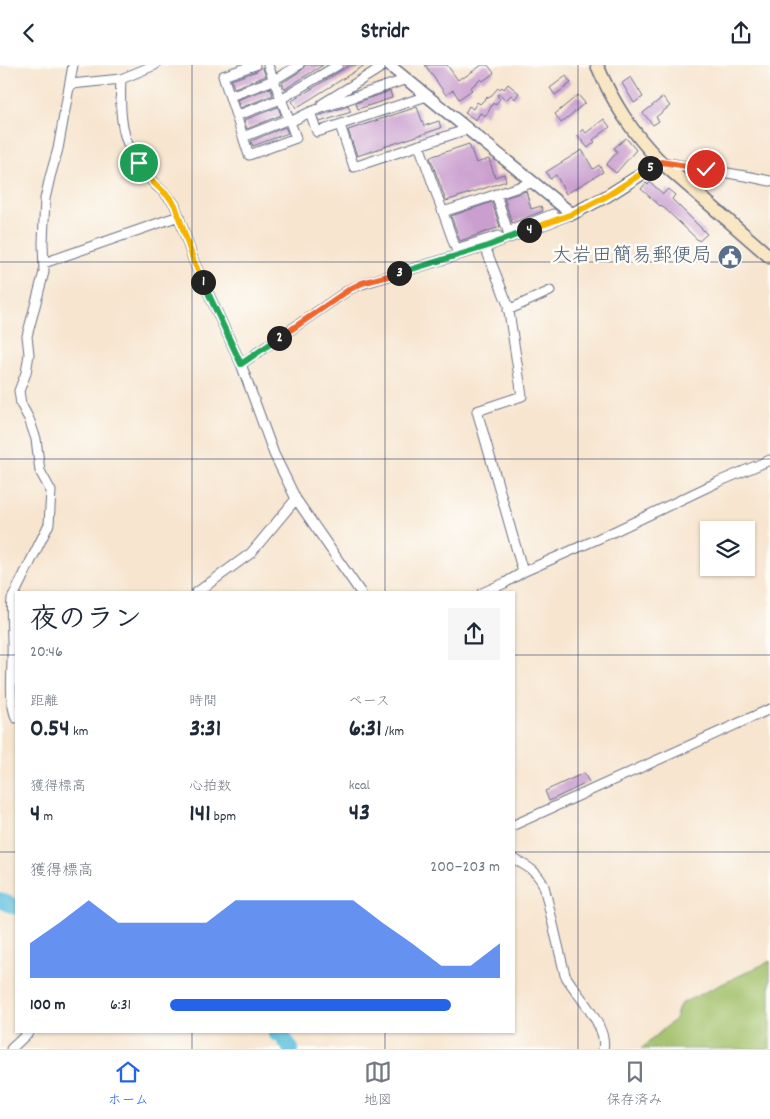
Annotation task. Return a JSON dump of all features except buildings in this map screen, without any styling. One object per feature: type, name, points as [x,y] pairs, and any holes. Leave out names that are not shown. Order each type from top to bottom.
[{"type":"main road","points":[[597,65],[609,92],[627,123],[645,145],[661,162],[770,257]]},
{"type":"street","points":[[16,591],[49,524],[51,491],[40,471],[36,439],[20,404],[19,391],[26,373],[29,354],[27,336],[44,272],[43,242],[46,199],[58,149],[73,65]]},
{"type":"street","points":[[71,84],[121,79],[156,65]]},
{"type":"street","points":[[254,65],[223,76],[249,155],[296,138],[268,65]]},
{"type":"street","points":[[230,97],[274,80],[299,65]]},
{"type":"street","points":[[236,116],[281,99],[338,65]]},
{"type":"street","points":[[310,112],[385,65]]},
{"type":"street","points":[[389,65],[572,214]]},
{"type":"street","points":[[121,79],[123,127],[128,144],[152,181],[175,205],[194,262],[241,364],[274,454],[296,499],[360,591]]},
{"type":"street","points":[[243,137],[406,79]]},
{"type":"street","points":[[310,112],[317,132],[428,96]]},
{"type":"street","points":[[340,125],[354,167],[468,129]]},
{"type":"street","points":[[419,145],[456,249],[508,232],[553,214]]},
{"type":"street","points":[[241,364],[350,289],[362,283],[485,247],[572,214],[607,196],[661,162],[770,181]]},
{"type":"street","points":[[443,212],[534,182]]},
{"type":"street","points":[[496,194],[508,232]]},
{"type":"street","points":[[44,263],[179,216]]},
{"type":"street","points":[[485,247],[508,305],[522,396],[477,411],[523,572]]},
{"type":"street","points":[[508,309],[550,291]]},
{"type":"street","points":[[487,591],[523,572],[770,460]]},
{"type":"street","points":[[199,591],[251,553],[296,499]]},
{"type":"street","points":[[15,593],[11,609],[11,679],[15,715]]},
{"type":"street","points":[[515,825],[770,709]]},
{"type":"street","points":[[515,860],[537,874],[544,886],[565,975],[596,1020],[602,1032],[603,1049]]},
{"type":"street","points":[[11,1049],[28,1033]]},
{"type":"green space","points":[[770,961],[770,1049],[641,1049],[675,1019],[680,1004]]},
{"type":"waterway","points":[[0,900],[15,907]]},
{"type":"waterway","points":[[276,1033],[283,1037],[291,1049]]},
{"type":"place","name":"大岩田簡易郵便局","points":[[730,257]]},
{"type":"route","points":[[139,163],[152,181],[175,205],[194,262],[241,364],[350,289],[362,283],[485,247],[572,214],[607,196],[661,162],[706,169]]}]
